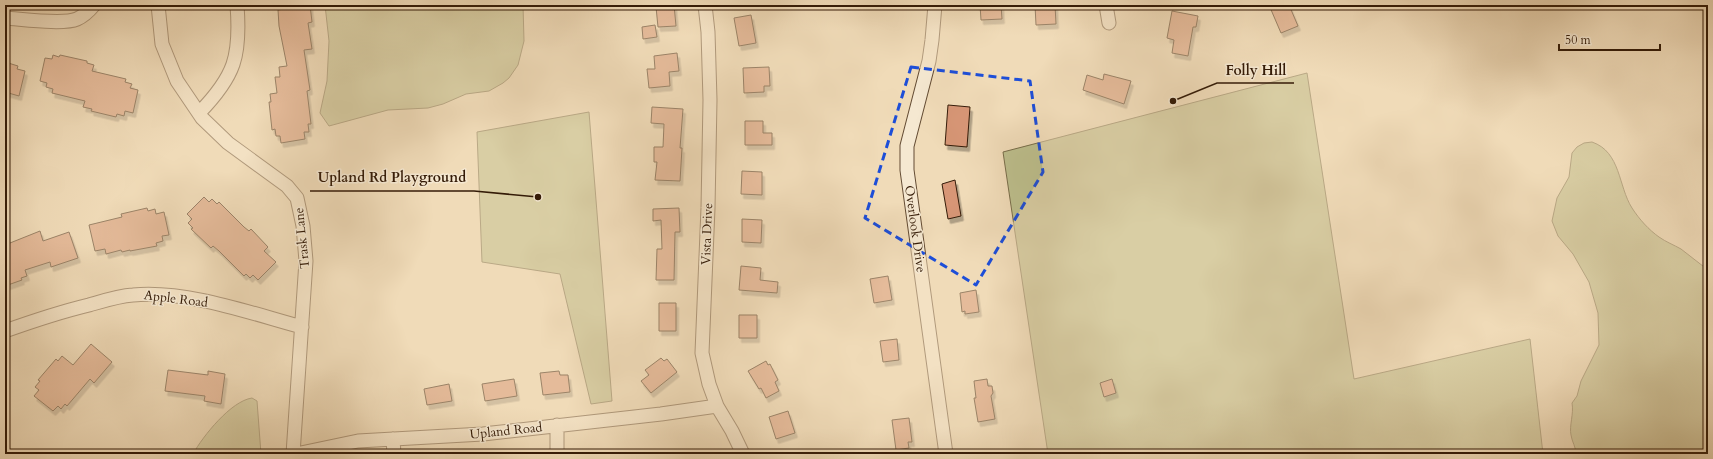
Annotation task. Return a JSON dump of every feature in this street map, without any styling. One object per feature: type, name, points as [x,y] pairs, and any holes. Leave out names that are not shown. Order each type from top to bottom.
[{"type":"street","points":[[5,18],[64,21],[76,19],[88,12],[94,5]]},
{"type":"street","name":"Trask Lane","points":[[158,5],[162,44],[177,81],[199,113],[228,143],[287,186],[297,198],[303,226],[306,261],[295,454]]},
{"type":"street","points":[[199,113],[216,96],[231,73],[236,59],[238,35],[237,5]]},
{"type":"street","name":"Vista Drive","points":[[705,5],[708,32],[709,116],[708,208],[702,353],[709,384],[717,406],[732,431],[743,454]]},
{"type":"street","name":"Overlook Drive","points":[[935,5],[929,61],[907,146],[907,170],[946,454]]},
{"type":"street","points":[[1106,5],[1109,23]]},
{"type":"street","name":"Apple Road","points":[[5,331],[104,300],[132,295],[157,294],[195,299],[302,327]]},
{"type":"street","name":"Upland Road","points":[[295,454],[358,441],[483,434],[717,406]]},
{"type":"street","points":[[557,425],[557,454]]},
{"type":"street","points":[[393,439],[394,454]]},
{"type":"highlighted area","points":[[911,67],[1030,81],[1043,172],[976,285],[865,218]]},
{"type":"green space","points":[[325,5],[523,5],[524,41],[518,65],[509,78],[489,91],[466,94],[443,104],[428,108],[388,110],[329,126],[320,113],[327,81],[329,41]]},
{"type":"green space","points":[[1307,73],[1354,379],[1530,339],[1543,454],[1048,454],[1003,152]]},
{"type":"green space","points":[[589,112],[612,401],[591,404],[560,274],[482,262],[477,132]]},
{"type":"green space","points":[[1592,142],[1609,153],[1618,170],[1627,199],[1644,224],[1659,237],[1681,249],[1708,270],[1708,454],[1576,454],[1571,431],[1572,403],[1577,396],[1581,381],[1599,345],[1598,313],[1589,282],[1573,254],[1558,236],[1552,221],[1557,198],[1569,177],[1572,153],[1577,147],[1584,143]]},
{"type":"green space","points":[[252,398],[257,401],[261,454],[193,454],[203,438],[218,420],[235,405]]},
{"type":"building","points":[[283,5],[310,5],[312,22],[308,23],[312,49],[304,50],[310,90],[307,91],[311,124],[308,124],[309,132],[304,132],[305,139],[281,143],[280,136],[276,136],[275,129],[272,130],[269,102],[271,102],[270,94],[277,93],[275,77],[280,77],[279,67],[287,66],[279,26],[278,10],[284,9]]},
{"type":"building","points":[[674,5],[676,26],[658,27],[656,7]]},
{"type":"building","points":[[980,5],[1001,5],[1002,19],[981,20]]},
{"type":"building","points":[[1035,5],[1055,5],[1056,24],[1036,25]]},
{"type":"building","points":[[1269,5],[1289,5],[1298,26],[1281,33]]},
{"type":"building","points":[[1172,11],[1198,16],[1196,27],[1193,27],[1188,56],[1172,53],[1174,40],[1167,38]]},
{"type":"building","points":[[751,15],[756,43],[739,46],[734,18]]},
{"type":"building","points":[[655,25],[657,37],[643,39],[642,27]]},
{"type":"building","points":[[677,53],[679,71],[669,72],[670,86],[649,88],[647,69],[655,69],[654,56]]},
{"type":"building","points":[[53,55],[59,57],[60,55],[87,61],[87,63],[94,65],[92,71],[126,79],[125,82],[132,84],[130,88],[138,90],[133,113],[125,111],[124,116],[117,114],[116,117],[91,111],[92,109],[83,107],[85,101],[52,93],[53,89],[46,87],[47,83],[40,81],[45,58],[52,59]]},
{"type":"building","points":[[5,62],[18,66],[17,69],[25,71],[19,96],[5,92]]},
{"type":"building","points":[[769,67],[770,86],[764,86],[764,92],[744,93],[743,68]]},
{"type":"building","points":[[1104,74],[1131,81],[1124,104],[1083,90],[1087,75],[1103,80]]},
{"type":"building","points":[[948,105],[970,107],[967,147],[945,145]]},
{"type":"building","points":[[652,107],[683,109],[680,148],[682,148],[680,181],[655,180],[657,162],[654,162],[654,147],[663,147],[664,124],[651,123]]},
{"type":"building","points":[[745,121],[763,121],[763,133],[772,133],[772,145],[745,145]]},
{"type":"building","points":[[742,171],[762,172],[762,195],[741,194]]},
{"type":"building","points":[[955,180],[961,216],[948,219],[942,184]]},
{"type":"building","points":[[204,197],[209,202],[212,199],[217,204],[219,202],[244,227],[249,231],[251,229],[268,247],[264,251],[276,262],[258,280],[253,275],[250,278],[246,274],[244,276],[219,251],[213,246],[211,248],[191,229],[193,228],[188,223],[192,219],[187,214]]},
{"type":"building","points":[[147,208],[148,211],[155,209],[156,214],[164,212],[169,235],[162,236],[163,241],[156,243],[157,246],[122,252],[121,250],[106,254],[105,249],[95,251],[89,225],[122,217],[121,214]]},
{"type":"building","points":[[679,208],[680,232],[675,232],[674,280],[656,280],[657,249],[662,249],[661,220],[653,221],[653,209]]},
{"type":"building","points":[[742,219],[762,220],[761,243],[742,242]]},
{"type":"building","points":[[40,231],[43,241],[69,232],[78,258],[51,267],[50,262],[25,270],[27,276],[21,278],[22,280],[5,286],[5,245]]},
{"type":"building","points":[[741,266],[761,268],[760,280],[778,282],[777,293],[739,290]]},
{"type":"building","points":[[888,276],[892,300],[874,303],[870,279]]},
{"type":"building","points":[[976,290],[979,312],[965,314],[965,311],[962,312],[960,293]]},
{"type":"building","points":[[659,303],[676,303],[676,331],[659,331]]},
{"type":"building","points":[[739,315],[757,315],[757,338],[739,338]]},
{"type":"building","points":[[897,339],[899,360],[883,362],[880,341]]},
{"type":"building","points":[[91,344],[112,362],[94,383],[90,379],[67,406],[65,404],[61,409],[58,406],[53,411],[34,396],[39,390],[35,387],[40,381],[38,380],[56,359],[58,361],[62,356],[73,365]]},
{"type":"building","points":[[661,358],[664,361],[667,359],[677,372],[651,393],[641,381],[649,375],[645,370]]},
{"type":"building","points":[[766,361],[768,365],[770,364],[778,380],[775,382],[779,391],[766,398],[761,388],[759,389],[748,371]]},
{"type":"building","points":[[168,370],[208,375],[208,371],[225,374],[221,404],[204,401],[205,396],[165,391]]},
{"type":"building","points":[[559,371],[560,375],[568,375],[570,392],[543,395],[540,373]]},
{"type":"building","points":[[514,379],[517,396],[485,401],[482,384]]},
{"type":"building","points":[[987,379],[988,386],[992,386],[993,393],[991,396],[995,419],[978,422],[974,398],[976,398],[974,381]]},
{"type":"building","points":[[1112,379],[1116,393],[1104,397],[1100,383]]},
{"type":"building","points":[[449,384],[452,401],[427,405],[424,389]]},
{"type":"building","points":[[788,411],[795,433],[776,439],[769,417]]},
{"type":"building","points":[[909,418],[912,442],[908,442],[909,448],[896,450],[892,420]]},
{"type":"place","name":"Folly Hill","points":[[1173,101]]},
{"type":"place","name":"Upland Rd Playground","points":[[538,197]]}]
